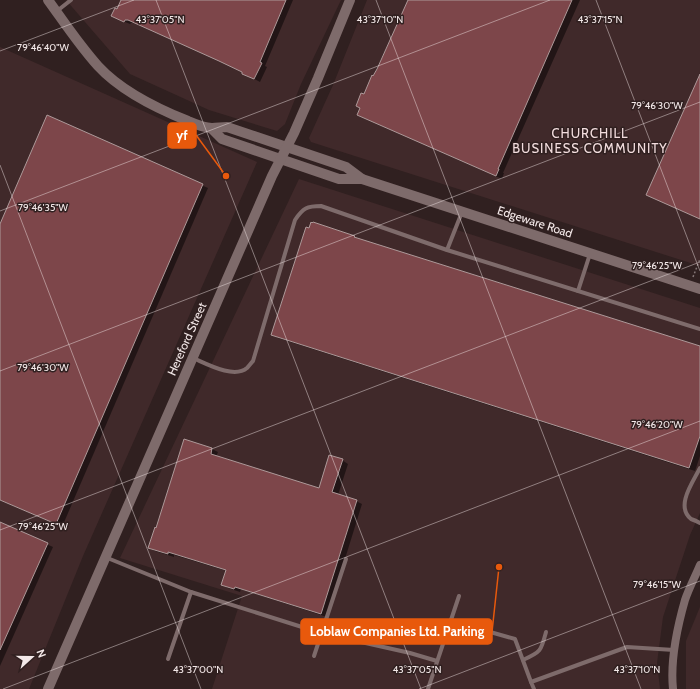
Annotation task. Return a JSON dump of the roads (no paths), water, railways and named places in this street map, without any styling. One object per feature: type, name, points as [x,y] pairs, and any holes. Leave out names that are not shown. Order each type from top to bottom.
[{"type":"street","name":"Edgeware Road","points":[[48,0],[98,67],[122,86],[176,116],[211,128],[227,127],[346,166],[362,179]]},
{"type":"street","name":"Hereford Street","points":[[48,689],[280,159],[318,78],[350,0]]},
{"type":"street","name":"Edgeware Road","points":[[211,128],[222,138],[339,179],[362,179],[700,289]]},
{"type":"street","points":[[673,689],[672,679],[675,640],[686,599],[700,566]]},
{"type":"lane","points":[[56,12],[71,0]]},
{"type":"lane","points":[[193,358],[226,371],[239,372],[247,368],[253,361],[295,220],[302,210],[310,206],[321,206],[447,250],[700,329]]},
{"type":"lane","points":[[447,250],[462,212]]},
{"type":"lane","points":[[578,291],[590,253]]},
{"type":"lane","points":[[700,468],[684,502],[684,508],[691,519],[700,523]]},
{"type":"lane","points":[[105,557],[191,592],[321,633],[410,653],[437,661]]},
{"type":"lane","points":[[314,656],[346,559]]},
{"type":"lane","points":[[168,659],[191,592]]},
{"type":"lane","points":[[428,689],[459,596]]},
{"type":"lane","points":[[451,620],[515,639],[534,689]]},
{"type":"lane","points":[[523,660],[541,649],[546,632]]},
{"type":"lane","points":[[531,682],[627,648],[675,650]]},
{"type":"place","name":"yf","points":[[226,176]]},
{"type":"place","name":"Loblaw Companies Ltd. Parking","points":[[499,567]]},
{"type":"district","name":"CHURCHILL BUSINESS COMMUNITY","points":[[590,140]]}]
